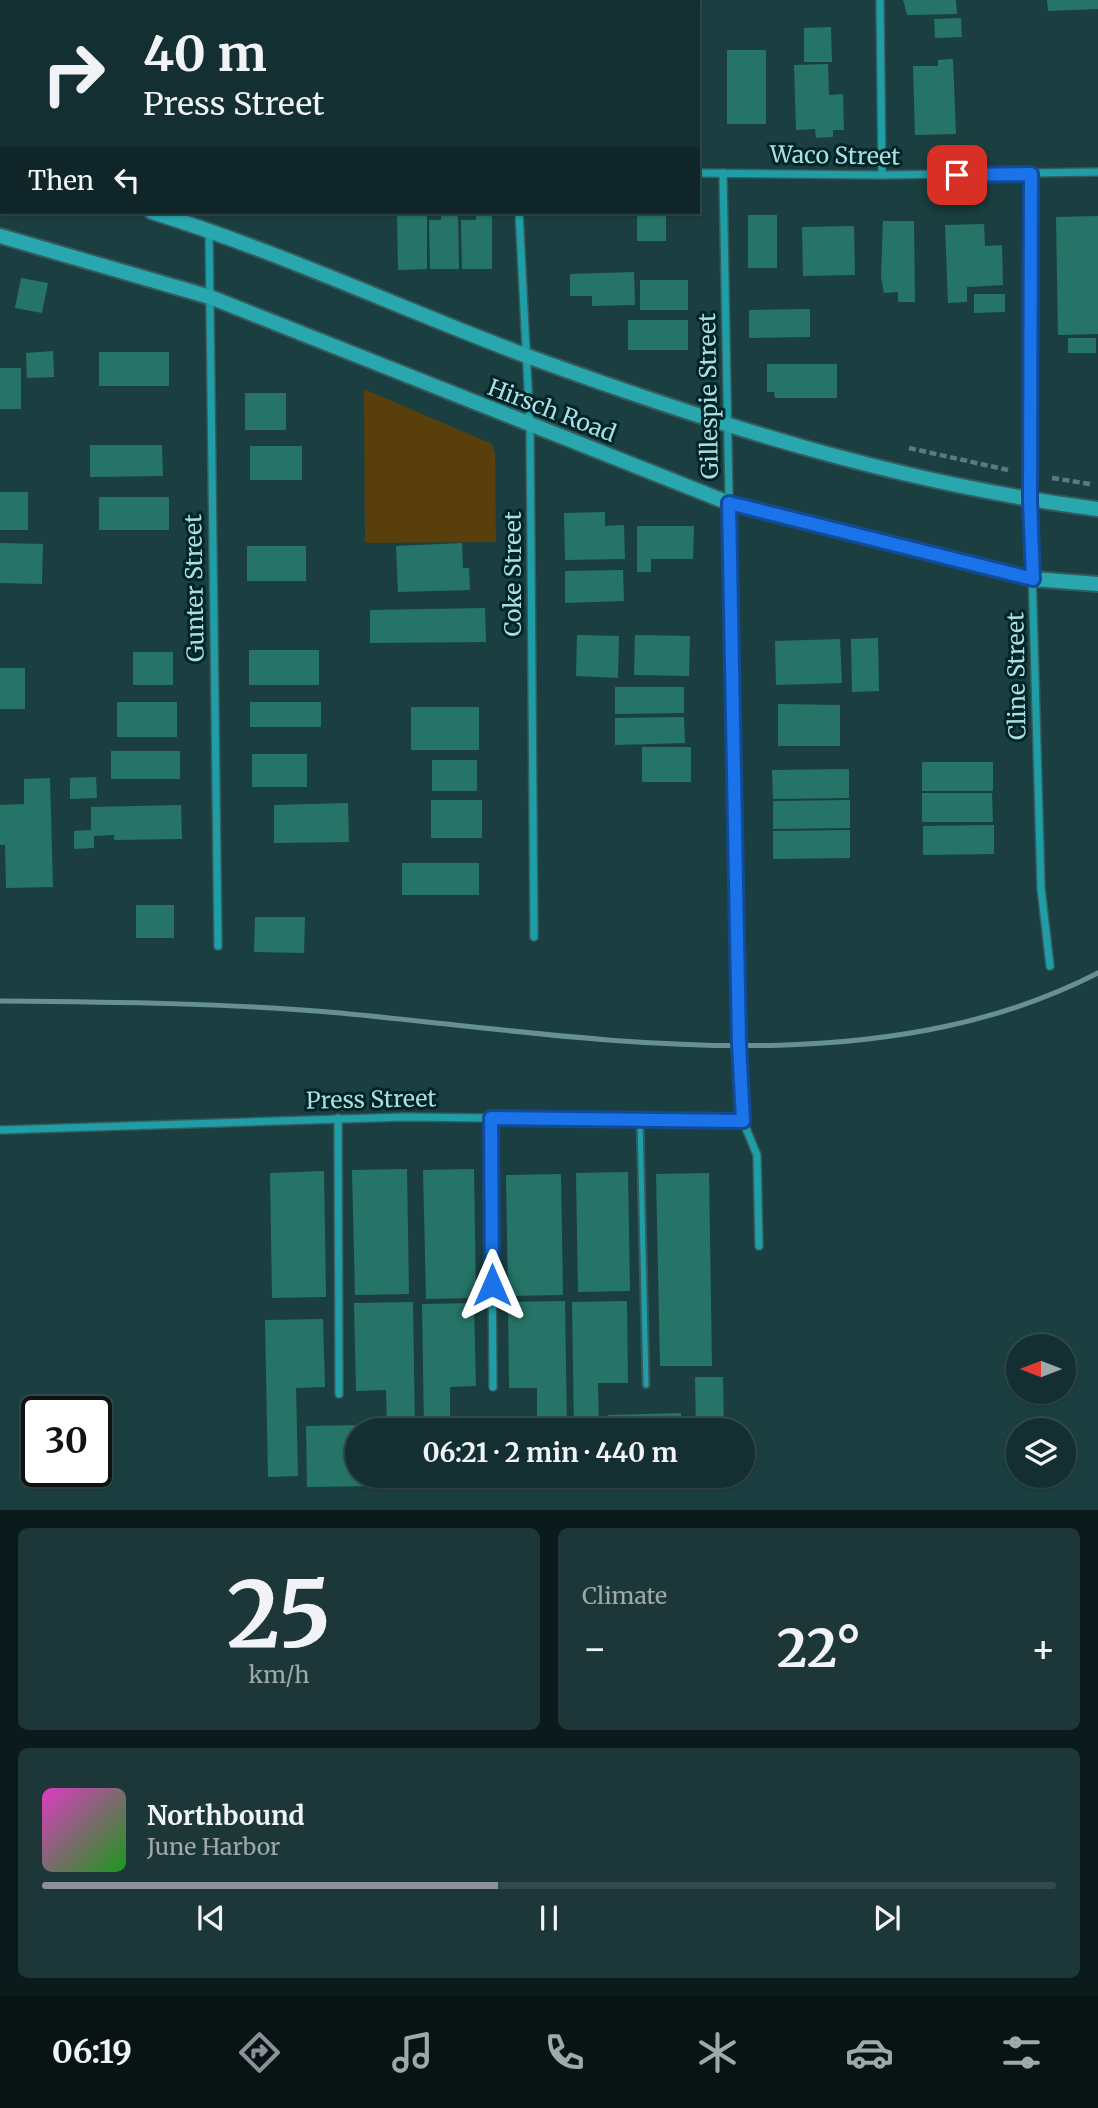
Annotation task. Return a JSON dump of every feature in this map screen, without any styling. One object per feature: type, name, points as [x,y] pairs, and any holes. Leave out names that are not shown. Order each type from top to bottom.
[{"type":"main road","name":"Hirsch Road","points":[[159,214],[209,229],[526,355],[727,426],[889,471],[1030,500],[1098,509]]},
{"type":"main road","name":"Hirsch Road","points":[[0,236],[210,297],[729,503],[1033,579],[1098,584]]},
{"type":"street","points":[[880,0],[882,175]]},
{"type":"street","name":"Waco Street","points":[[700,173],[882,175],[1098,172]]},
{"type":"street","name":"Gillespie Street","points":[[723,173],[739,1044],[743,1121],[757,1155],[759,1246]]},
{"type":"street","name":"Cline Street","points":[[1031,174],[1030,500],[1041,888],[1050,966]]},
{"type":"street","name":"Coke Street","points":[[519,214],[530,426],[534,937]]},
{"type":"street","name":"Gunter Street","points":[[209,229],[218,946]]},
{"type":"street","points":[[338,1118],[339,1394]]},
{"type":"street","name":"Press Street","points":[[0,1130],[338,1118],[743,1121]]},
{"type":"street","points":[[491,1118],[493,1387]]},
{"type":"lane","points":[[640,1121],[646,1385]]},
{"type":"path","points":[[909,448],[1008,470]]},
{"type":"path","points":[[1052,478],[1098,485]]},
{"type":"shaded area","points":[[364,389],[492,444],[495,453],[496,542],[365,543]]},
{"type":"building","points":[[903,0],[956,0],[957,14],[907,15]]},
{"type":"building","points":[[1047,0],[1098,0],[1098,9],[1048,11]]},
{"type":"building","points":[[961,18],[962,37],[935,38],[934,19]]},
{"type":"building","points":[[831,27],[832,62],[804,62],[804,28]]},
{"type":"building","points":[[727,50],[766,50],[766,124],[727,124]]},
{"type":"building","points":[[953,59],[956,134],[915,135],[913,66],[938,66],[938,60]]},
{"type":"building","points":[[828,64],[829,95],[843,94],[844,130],[833,130],[833,137],[816,138],[815,129],[796,130],[794,65]]},
{"type":"building","points":[[637,214],[666,214],[666,241],[637,241]]},
{"type":"building","points":[[748,215],[777,215],[777,268],[748,268]]},
{"type":"building","points":[[397,216],[427,216],[427,269],[398,270]]},
{"type":"building","points":[[441,216],[458,216],[459,269],[430,269],[429,220],[441,220]]},
{"type":"building","points":[[476,216],[492,216],[492,269],[462,269],[461,220],[476,220]]},
{"type":"building","points":[[1098,216],[1098,334],[1058,335],[1056,217]]},
{"type":"building","points":[[883,221],[914,221],[915,302],[898,302],[898,292],[884,293],[881,277]]},
{"type":"building","points":[[984,224],[985,246],[1002,245],[1003,285],[967,287],[967,302],[948,303],[945,225]]},
{"type":"building","points":[[854,226],[855,275],[803,276],[802,227]]},
{"type":"building","points":[[634,272],[635,305],[592,306],[592,296],[570,296],[570,274]]},
{"type":"building","points":[[21,278],[48,283],[42,313],[15,308]]},
{"type":"building","points":[[640,280],[688,280],[688,310],[640,310]]},
{"type":"building","points":[[974,294],[1005,294],[1005,312],[974,313]]},
{"type":"building","points":[[810,309],[810,337],[749,338],[749,310]]},
{"type":"building","points":[[628,320],[688,320],[688,350],[628,350]]},
{"type":"building","points":[[1068,338],[1096,338],[1096,353],[1068,353]]},
{"type":"building","points":[[53,351],[54,377],[27,378],[26,353]]},
{"type":"building","points":[[99,352],[169,352],[169,386],[99,386]]},
{"type":"building","points":[[767,364],[837,364],[837,398],[775,398],[774,392],[767,392]]},
{"type":"building","points":[[0,368],[21,368],[21,409],[0,409]]},
{"type":"building","points":[[245,393],[286,393],[286,430],[245,430]]},
{"type":"building","points":[[90,445],[162,445],[163,476],[90,477]]},
{"type":"building","points":[[250,446],[302,446],[302,480],[250,480]]},
{"type":"building","points":[[0,492],[28,492],[28,530],[0,530]]},
{"type":"building","points":[[99,497],[169,497],[169,530],[99,530]]},
{"type":"building","points":[[605,512],[605,526],[624,525],[625,559],[565,560],[564,513]]},
{"type":"building","points":[[637,526],[694,526],[693,559],[651,559],[651,572],[637,572]]},
{"type":"building","points":[[0,543],[43,544],[42,584],[0,583]]},
{"type":"building","points":[[462,543],[463,568],[469,568],[470,590],[398,592],[396,546]]},
{"type":"building","points":[[247,546],[306,546],[306,581],[247,581]]},
{"type":"building","points":[[623,570],[624,601],[565,603],[565,571]]},
{"type":"building","points":[[485,608],[486,642],[370,643],[370,610]]},
{"type":"building","points":[[577,635],[619,636],[618,678],[576,676]]},
{"type":"building","points":[[635,635],[690,636],[689,676],[634,675]]},
{"type":"building","points":[[878,638],[879,691],[852,692],[851,639]]},
{"type":"building","points":[[840,639],[842,683],[776,685],[775,641]]},
{"type":"building","points":[[249,650],[319,650],[319,685],[249,685]]},
{"type":"building","points":[[133,652],[173,652],[173,685],[133,685]]},
{"type":"building","points":[[0,668],[25,668],[25,709],[0,709]]},
{"type":"building","points":[[615,687],[684,687],[684,713],[615,714]]},
{"type":"building","points":[[117,702],[177,702],[177,737],[117,737]]},
{"type":"building","points":[[250,702],[321,702],[321,727],[250,727]]},
{"type":"building","points":[[778,704],[840,705],[840,746],[778,746]]},
{"type":"building","points":[[411,707],[479,707],[479,750],[411,750]]},
{"type":"building","points":[[684,717],[685,743],[615,745],[615,718]]},
{"type":"building","points":[[642,747],[691,747],[691,782],[642,782]]},
{"type":"building","points":[[111,751],[180,751],[180,779],[111,779]]},
{"type":"building","points":[[252,754],[307,754],[307,787],[252,787]]},
{"type":"building","points":[[432,760],[477,760],[477,791],[432,791]]},
{"type":"building","points":[[922,762],[993,762],[993,791],[922,791]]},
{"type":"building","points":[[849,769],[849,798],[773,799],[772,770]]},
{"type":"building","points":[[96,777],[97,798],[70,799],[70,778]]},
{"type":"building","points":[[50,778],[53,887],[6,888],[5,845],[0,845],[0,805],[24,804],[24,779]]},
{"type":"building","points":[[922,793],[992,793],[993,822],[922,822]]},
{"type":"building","points":[[431,800],[482,800],[482,838],[431,838]]},
{"type":"building","points":[[850,800],[850,828],[773,829],[773,801]]},
{"type":"building","points":[[348,803],[349,842],[274,843],[274,805]]},
{"type":"building","points":[[181,805],[182,839],[114,840],[114,835],[94,836],[94,848],[74,849],[74,831],[91,830],[91,807]]},
{"type":"building","points":[[994,825],[994,854],[923,855],[923,826]]},
{"type":"building","points":[[850,830],[850,858],[773,859],[773,831]]},
{"type":"building","points":[[402,863],[479,863],[479,895],[402,895]]},
{"type":"building","points":[[136,905],[174,905],[174,938],[136,938]]},
{"type":"building","points":[[255,917],[305,917],[304,953],[254,952]]},
{"type":"building","points":[[407,1169],[409,1294],[355,1295],[352,1170]]},
{"type":"building","points":[[474,1169],[476,1298],[426,1299],[423,1170]]},
{"type":"building","points":[[324,1171],[326,1297],[272,1298],[270,1173]]},
{"type":"building","points":[[628,1172],[630,1291],[578,1292],[576,1173]]},
{"type":"building","points":[[709,1173],[712,1366],[660,1366],[656,1174]]},
{"type":"building","points":[[561,1174],[563,1295],[508,1296],[506,1175]]},
{"type":"building","points":[[565,1301],[567,1418],[537,1418],[537,1388],[509,1388],[508,1302]]},
{"type":"building","points":[[627,1301],[628,1383],[598,1383],[599,1418],[574,1418],[572,1302]]},
{"type":"building","points":[[413,1302],[415,1418],[387,1418],[386,1390],[356,1391],[354,1303]]},
{"type":"building","points":[[474,1303],[476,1386],[450,1387],[450,1418],[424,1418],[422,1304]]},
{"type":"building","points":[[323,1319],[325,1387],[296,1388],[298,1476],[268,1477],[265,1320]]},
{"type":"building","points":[[695,1377],[723,1377],[724,1418],[696,1418]]},
{"type":"building","points":[[681,1413],[681,1418],[608,1418],[608,1415]]},
{"type":"building","points":[[528,1417],[528,1418],[459,1418]]},
{"type":"building","points":[[345,1425],[345,1486],[307,1487],[306,1426]]},
{"type":"railway","points":[[0,1001],[255,1007],[530,1033],[725,1046],[823,1043],[918,1032],[1010,1009],[1098,973]]},
{"type":"route","points":[[492,1285],[491,1118],[743,1121],[739,1044],[729,503],[1033,579],[1030,500],[1031,174],[957,175]]}]
